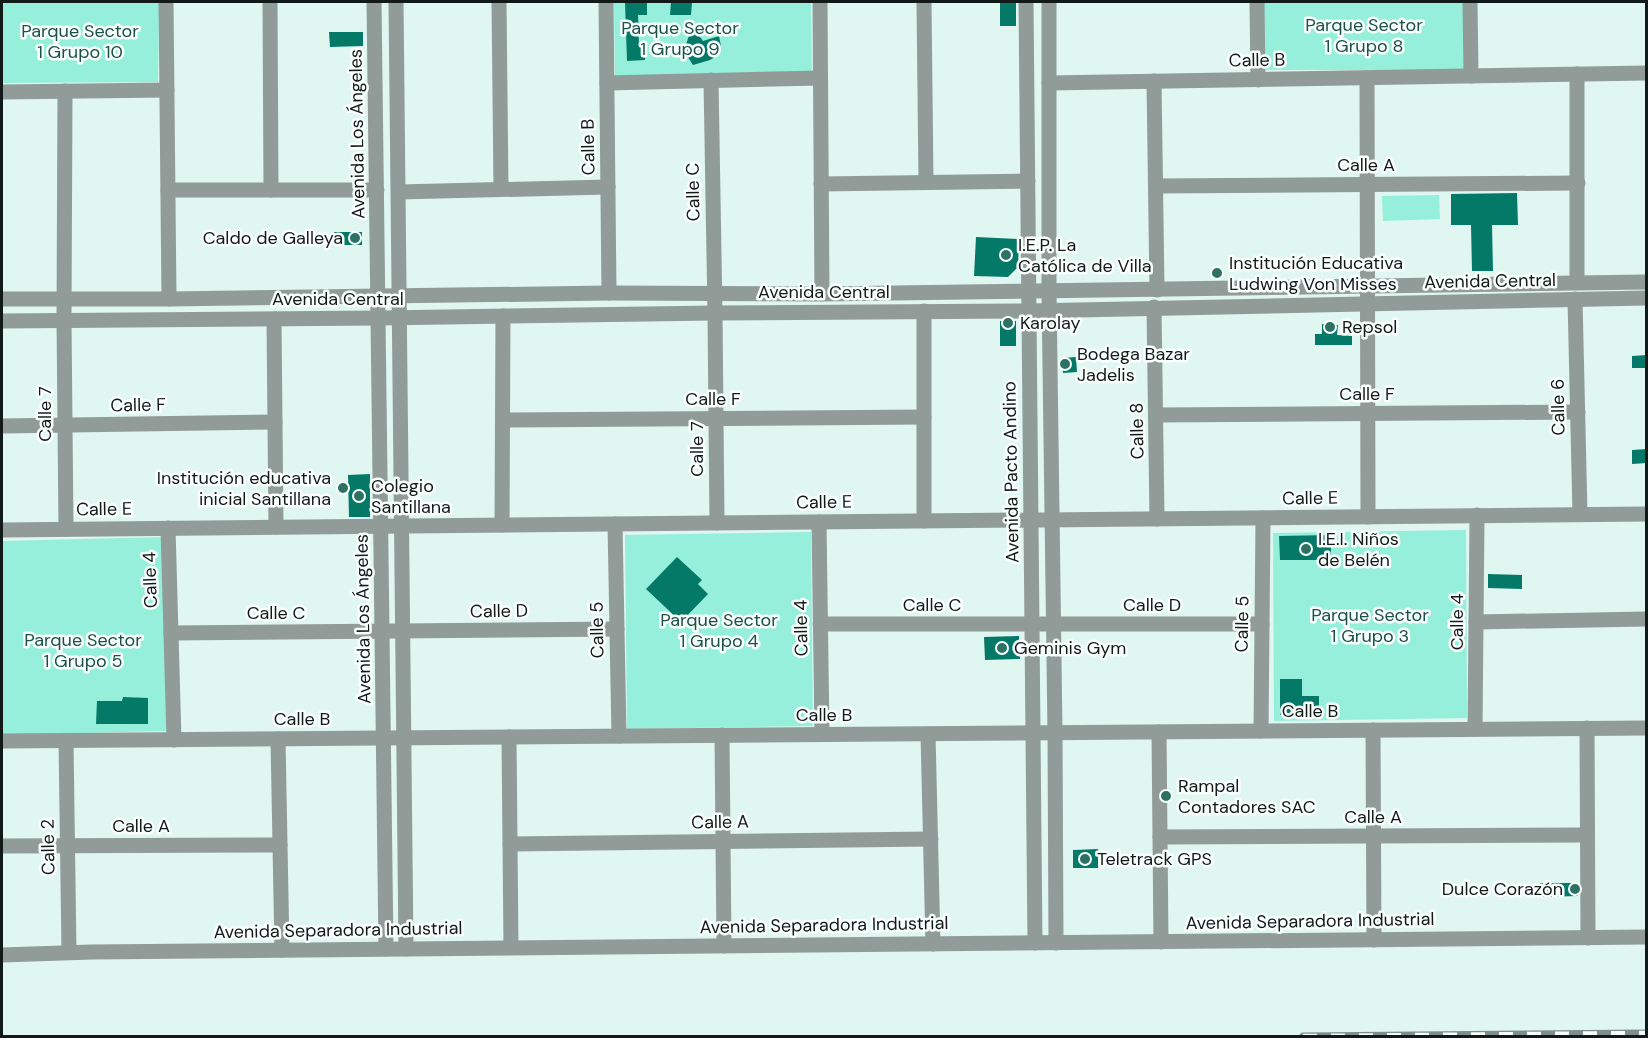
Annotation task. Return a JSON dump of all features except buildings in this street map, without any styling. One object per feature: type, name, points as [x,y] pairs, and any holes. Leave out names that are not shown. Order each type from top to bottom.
[{"type":"street","points":[[166,2],[169,299]]},
{"type":"street","points":[[270,2],[271,190]]},
{"type":"street","name":"Avenida Los Ángeles","points":[[375,2],[386,949]]},
{"type":"street","points":[[396,2],[406,949]]},
{"type":"street","points":[[499,2],[501,189]]},
{"type":"street","name":"Calle B","points":[[606,2],[609,293]]},
{"type":"street","points":[[820,2],[822,294]]},
{"type":"street","points":[[924,2],[926,182]]},
{"type":"street","name":"Avenida Pacto Andino","points":[[1026,2],[1031,520],[1055,733],[1056,943]]},
{"type":"street","name":"Avenida Pacto Andino","points":[[1035,943],[1033,733],[1052,520],[1048,291],[1049,2]]},
{"type":"street","points":[[1257,2],[1257,80]]},
{"type":"street","points":[[1470,2],[1471,76]]},
{"type":"street","name":"Calle B","points":[[1049,83],[1647,73]]},
{"type":"street","points":[[1577,74],[1577,282]]},
{"type":"street","points":[[607,83],[820,78]]},
{"type":"street","points":[[1367,78],[1368,517]]},
{"type":"street","name":"Calle C","points":[[711,81],[715,303]]},
{"type":"street","points":[[1154,81],[1157,291]]},
{"type":"street","points":[[2,92],[167,90]]},
{"type":"street","points":[[65,91],[65,299]]},
{"type":"street","points":[[821,184],[1028,181]]},
{"type":"street","name":"Calle A","points":[[1156,186],[1578,183]]},
{"type":"street","points":[[399,192],[608,187]]},
{"type":"street","points":[[168,190],[377,190]]},
{"type":"street","name":"Avenida Central","points":[[2,299],[609,293],[715,303],[924,311],[1049,310],[1154,308],[1577,282],[1647,282]]},
{"type":"street","name":"Avenida Central","points":[[2,321],[503,316],[822,294],[1029,291],[1157,291],[1575,299],[1647,298]]},
{"type":"street","name":"Calle 7","points":[[65,299],[66,530]]},
{"type":"street","name":"Calle 6","points":[[1575,299],[1580,514]]},
{"type":"street","name":"Calle 7","points":[[715,303],[717,523]]},
{"type":"street","name":"Calle 8","points":[[1154,308],[1157,519]]},
{"type":"street","points":[[924,311],[924,521]]},
{"type":"street","points":[[502,525],[503,316]]},
{"type":"street","points":[[274,319],[276,527]]},
{"type":"street","name":"Calle F","points":[[1156,416],[1578,412]]},
{"type":"street","name":"Calle F","points":[[503,420],[924,417]]},
{"type":"street","name":"Calle F","points":[[2,426],[275,422]]},
{"type":"street","name":"Calle E","points":[[2,530],[1647,514]]},
{"type":"street","name":"Calle 4","points":[[1476,729],[1477,515]]},
{"type":"street","name":"Calle 5","points":[[1261,731],[1263,518]]},
{"type":"street","name":"Calle 4","points":[[819,522],[822,734]]},
{"type":"street","name":"Calle 5","points":[[615,524],[619,736]]},
{"type":"street","name":"Calle 4","points":[[168,528],[174,740]]},
{"type":"street","points":[[1476,622],[1647,619]]},
{"type":"street","name":"Calle C","points":[[820,624],[1043,625]]},
{"type":"street","name":"Calle D","points":[[1043,625],[1262,624]]},
{"type":"street","name":"Calle D","points":[[382,632],[617,629]]},
{"type":"street","name":"Calle C","points":[[171,633],[382,632]]},
{"type":"street","points":[[1587,728],[1588,938]]},
{"type":"street","name":"Calle B","points":[[2,741],[1647,728]]},
{"type":"street","points":[[1373,730],[1374,940]]},
{"type":"street","points":[[1159,732],[1161,942]]},
{"type":"street","points":[[928,734],[933,944]]},
{"type":"street","points":[[722,735],[724,946]]},
{"type":"street","points":[[509,737],[511,948]]},
{"type":"street","points":[[278,739],[282,950]]},
{"type":"street","name":"Calle 2","points":[[66,741],[69,952]]},
{"type":"street","name":"Calle A","points":[[1160,837],[1587,835]]},
{"type":"street","name":"Calle A","points":[[510,844],[931,839]]},
{"type":"street","name":"Calle A","points":[[2,846],[280,845]]},
{"type":"street","name":"Avenida Separadora Industrial","points":[[2,955],[69,952],[1647,937]]},
{"type":"green space","name":"Parque Sector 1 Grupo 10","points":[[2,2],[159,2],[158,82],[2,83]]},
{"type":"green space","name":"Parque Sector 1 Grupo 9","points":[[614,2],[811,2],[812,73],[615,77]]},
{"type":"green space","name":"Parque Sector 1 Grupo 8","points":[[1264,2],[1463,2],[1464,70],[1264,70]]},
{"type":"green space","points":[[1439,195],[1440,219],[1383,221],[1382,196]]},
{"type":"green space","name":"Parque Sector 1 Grupo 3","points":[[1466,530],[1467,718],[1274,721],[1273,533]]},
{"type":"green space","name":"Parque Sector 1 Grupo 4","points":[[811,532],[813,726],[627,729],[625,535]]},
{"type":"green space","name":"Parque Sector 1 Grupo 5","points":[[163,537],[167,731],[2,735],[2,541]]},
{"type":"railway","points":[[1303,1036],[1646,1033]]},
{"type":"place","name":"Caldo de Galleya","points":[[355,238]]},
{"type":"place","name":"I.E.P. La Católica de Villa","points":[[1006,255]]},
{"type":"place","name":"Institución Educativa Ludwing Von Misses","points":[[1217,273]]},
{"type":"place","name":"Karolay","points":[[1008,323]]},
{"type":"place","name":"Repsol","points":[[1330,327]]},
{"type":"place","name":"Bodega Bazar Jadelis","points":[[1065,364]]},
{"type":"place","name":"Institución educativa inicial Santillana","points":[[343,488]]},
{"type":"place","name":"Colegio Santillana","points":[[359,496]]},
{"type":"place","name":"I.E.I. Niños de Belén","points":[[1306,549]]},
{"type":"place","name":"Geminis Gym","points":[[1002,648]]},
{"type":"place","name":"Rampal Contadores SAC","points":[[1166,796]]},
{"type":"place","name":"Teletrack GPS","points":[[1085,859]]},
{"type":"place","name":"Dulce Corazón","points":[[1575,889]]}]
